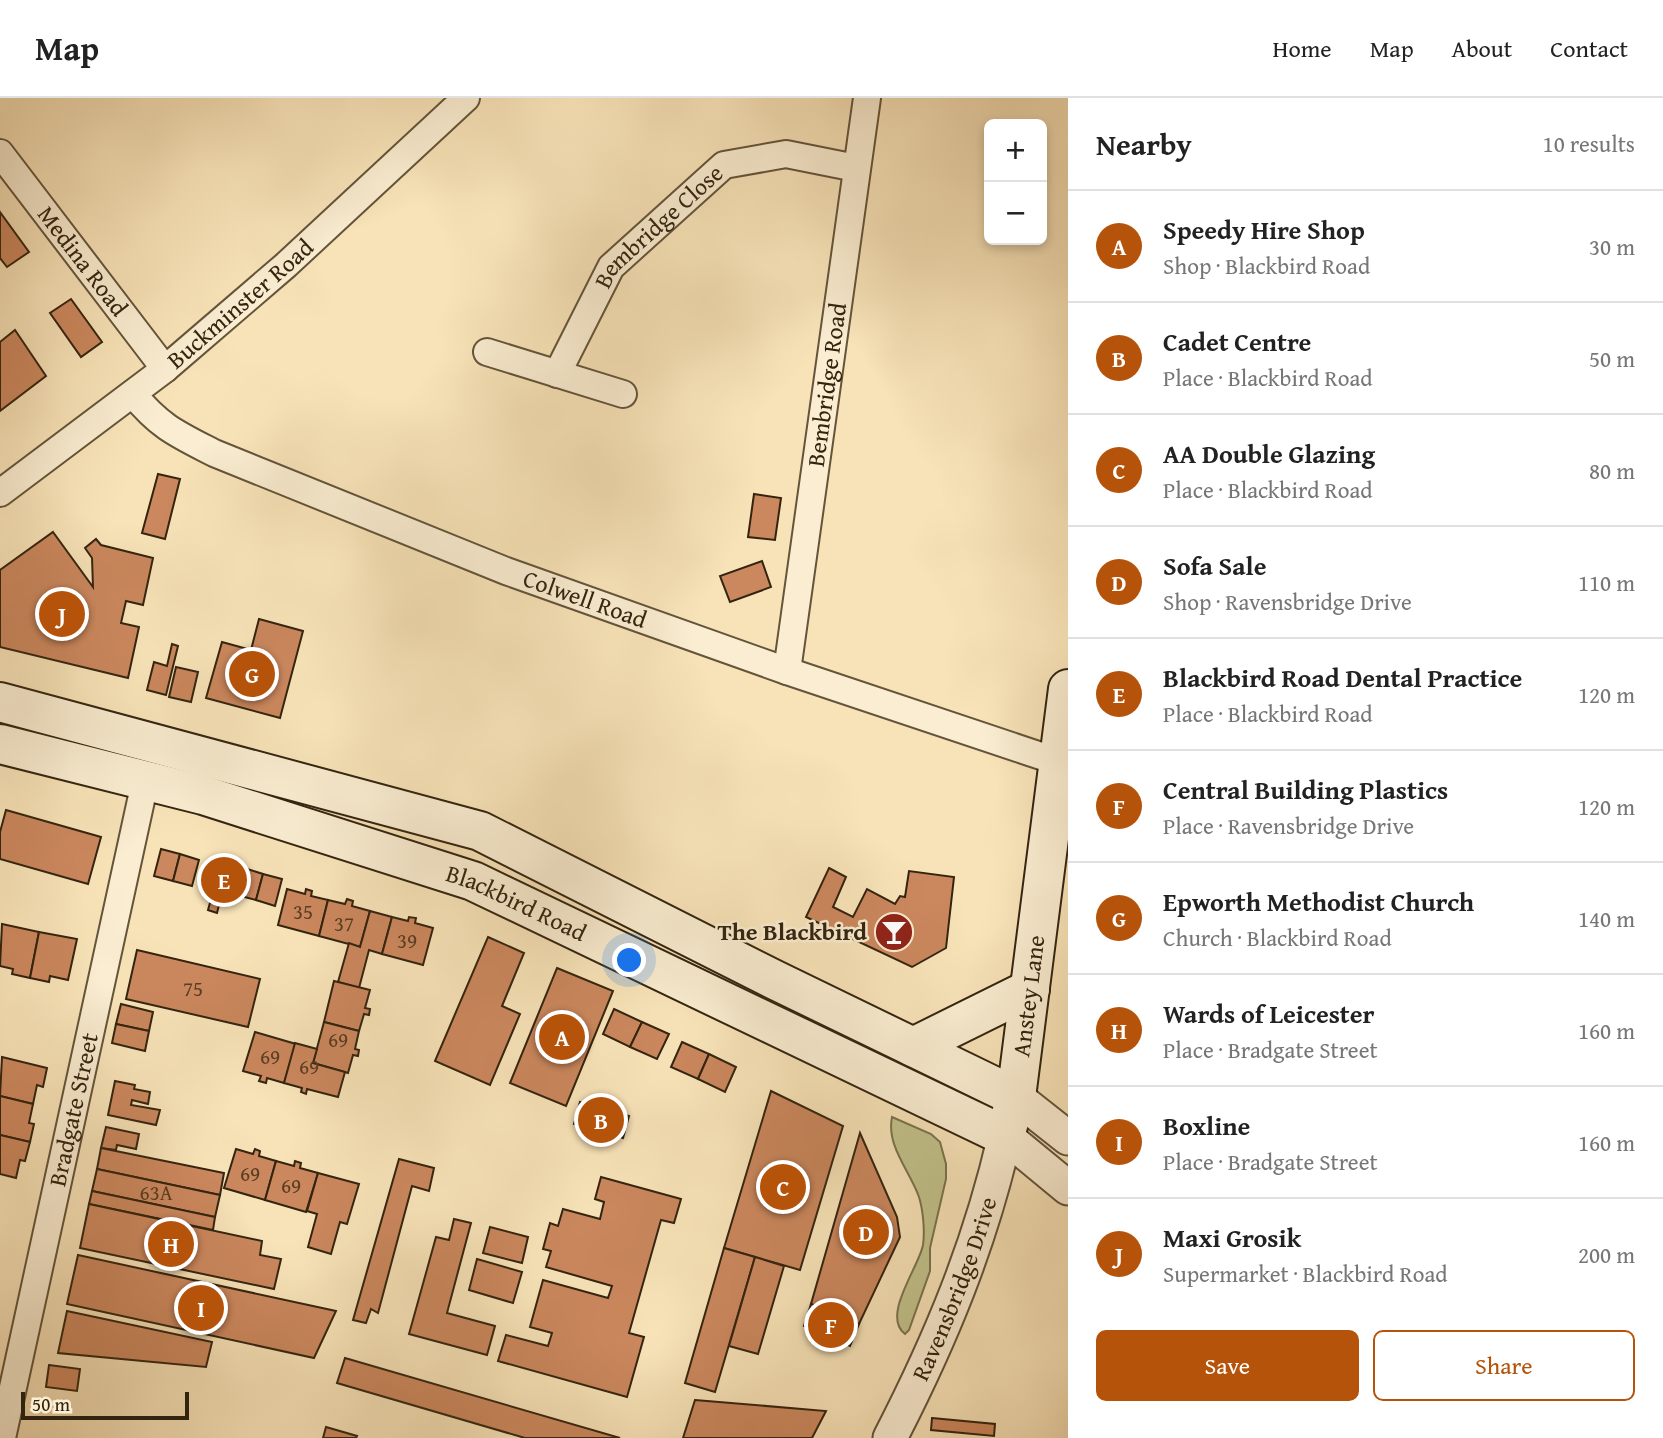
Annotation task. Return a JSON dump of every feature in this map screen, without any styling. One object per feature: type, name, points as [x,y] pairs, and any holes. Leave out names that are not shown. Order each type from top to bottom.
[{"type":"main road","name":"Anstey Lane","points":[[1005,1136],[1016,1097],[1068,689]]},
{"type":"main road","name":"Blackbird Road","points":[[0,702],[481,831],[762,974],[1016,1097]]},
{"type":"main road","name":"Blackbird Road","points":[[0,744],[203,795],[473,881],[1005,1136]]},
{"type":"main road","points":[[913,1047],[1030,989]]},
{"type":"street","name":"Buckminster Road","points":[[0,493],[165,369],[286,265],[466,98]]},
{"type":"street","name":"Bembridge Road","points":[[787,671],[867,98]]},
{"type":"street","name":"Medina Road","points":[[0,153],[165,369]]},
{"type":"street","name":"Bembridge Close","points":[[557,374],[611,267],[724,165],[786,154],[856,168]]},
{"type":"street","points":[[486,352],[623,394]]},
{"type":"street","name":"Colwell Road","points":[[134,394],[150,416],[170,431],[214,453],[506,571],[787,671],[1059,762]]},
{"type":"street","points":[[268,815],[274,775]]},
{"type":"street","name":"Bradgate Street","points":[[2,1438],[145,782]]},
{"type":"street","name":"Blackbird Road","points":[[1016,1097],[1068,1138]]},
{"type":"street","name":"Blackbird Road","points":[[1005,1136],[1068,1188]]},
{"type":"street","name":"Ravensbridge Drive","points":[[890,1438],[927,1367],[964,1278],[991,1198],[1005,1136]]},
{"type":"green space","points":[[892,1117],[931,1134],[940,1142],[946,1164],[946,1179],[930,1248],[930,1271],[909,1330],[905,1334],[899,1326],[897,1316],[899,1304],[923,1245],[924,1227],[919,1197],[892,1138]]},
{"type":"building","points":[[0,212],[29,252],[7,267],[0,258]]},
{"type":"building","points":[[71,299],[102,342],[81,357],[50,313]]},
{"type":"building","points":[[15,330],[46,376],[0,411],[0,342]]},
{"type":"building","points":[[158,474],[180,479],[165,539],[142,533]]},
{"type":"building","points":[[754,494],[781,498],[775,540],[748,537]]},
{"type":"building","points":[[53,532],[93,587],[92,558],[85,548],[96,539],[101,545],[153,558],[143,605],[126,601],[121,623],[139,627],[128,678],[0,647],[0,570]]},
{"type":"building","points":[[762,561],[771,587],[730,602],[720,576]]},
{"type":"building","points":[[259,619],[303,631],[280,718],[206,698],[222,642],[251,650]]},
{"type":"building","points":[[172,644],[178,646],[166,695],[147,690],[154,662],[167,666]]},
{"type":"building","points":[[176,667],[198,672],[191,702],[169,697]]},
{"type":"building","points":[[6,810],[101,837],[88,884],[0,859],[0,832]]},
{"type":"building","points":[[161,849],[180,854],[173,881],[154,876]]},
{"type":"building","points":[[180,854],[199,860],[192,886],[173,881]]},
{"type":"building","points":[[218,862],[238,868],[231,895],[222,893],[217,913],[208,910]]},
{"type":"building","points":[[244,868],[263,874],[256,900],[237,895]]},
{"type":"building","name":"The Blackbird","points":[[829,868],[846,877],[833,907],[853,917],[867,889],[895,904],[900,896],[905,897],[909,871],[954,877],[946,948],[912,967],[806,917]]},
{"type":"building","points":[[263,874],[282,879],[275,906],[256,900]]},
{"type":"building","points":[[287,889],[305,894],[306,889],[312,891],[311,896],[328,900],[319,936],[278,925]]},
{"type":"building","points":[[347,899],[353,901],[352,906],[370,911],[360,947],[319,936],[328,900],[345,904]]},
{"type":"building","points":[[370,911],[392,917],[382,954],[369,950],[359,988],[338,982],[349,943],[360,947]]},
{"type":"building","points":[[392,917],[408,921],[409,917],[416,918],[415,923],[433,928],[423,965],[382,954]]},
{"type":"building","points":[[2,924],[39,932],[30,978],[12,974],[13,969],[0,966]]},
{"type":"building","points":[[39,932],[77,939],[68,980],[50,976],[49,982],[30,978]]},
{"type":"building","points":[[488,937],[524,953],[502,1006],[520,1014],[490,1085],[435,1061]]},
{"type":"building","points":[[137,950],[260,979],[248,1027],[126,999]]},
{"type":"building","points":[[557,968],[613,991],[566,1106],[510,1083]]},
{"type":"building","points":[[334,981],[370,990],[365,1008],[370,1009],[369,1015],[364,1014],[359,1031],[324,1022]]},
{"type":"building","points":[[121,1004],[153,1012],[149,1031],[116,1024]]},
{"type":"building","points":[[614,1009],[642,1022],[630,1047],[603,1034]]},
{"type":"building","points":[[324,1022],[359,1031],[355,1049],[359,1050],[358,1056],[353,1055],[348,1073],[313,1063]]},
{"type":"building","points":[[642,1022],[669,1034],[657,1059],[630,1047]]},
{"type":"building","points":[[116,1024],[149,1031],[145,1051],[112,1043]]},
{"type":"building","points":[[255,1032],[296,1044],[284,1083],[267,1078],[266,1083],[259,1081],[261,1076],[243,1071]]},
{"type":"building","points":[[682,1042],[709,1054],[698,1079],[671,1067]]},
{"type":"building","points":[[295,1043],[317,1049],[313,1063],[345,1072],[338,1097],[307,1089],[306,1094],[301,1092],[302,1088],[284,1083]]},
{"type":"building","points":[[709,1054],[736,1067],[725,1092],[698,1079]]},
{"type":"building","points":[[2,1057],[47,1068],[43,1087],[37,1085],[33,1104],[0,1096]]},
{"type":"building","points":[[115,1081],[135,1085],[134,1089],[150,1092],[148,1104],[132,1100],[131,1105],[160,1110],[156,1125],[108,1115]]},
{"type":"building","points":[[771,1091],[843,1126],[800,1270],[724,1248]]},
{"type":"building","points":[[0,1096],[33,1104],[29,1123],[34,1124],[30,1142],[0,1135]]},
{"type":"building","points":[[580,1102],[629,1116],[623,1138],[574,1124]]},
{"type":"building","points":[[106,1127],[139,1134],[136,1149],[117,1145],[116,1150],[101,1148]]},
{"type":"building","points":[[860,1133],[897,1217],[900,1237],[859,1324],[811,1304]]},
{"type":"building","points":[[0,1135],[30,1142],[25,1161],[20,1160],[16,1178],[0,1174]]},
{"type":"building","points":[[101,1148],[224,1173],[220,1195],[97,1169]]},
{"type":"building","points":[[236,1149],[253,1154],[255,1149],[260,1151],[259,1156],[276,1161],[265,1200],[224,1188]]},
{"type":"building","points":[[399,1159],[434,1168],[429,1191],[412,1186],[378,1313],[371,1309],[366,1323],[353,1320]]},
{"type":"building","points":[[276,1161],[294,1166],[295,1161],[301,1163],[300,1168],[318,1173],[306,1212],[265,1200]]},
{"type":"building","points":[[97,1169],[220,1195],[215,1217],[92,1191]]},
{"type":"building","points":[[318,1173],[359,1184],[347,1224],[340,1222],[331,1254],[308,1247],[317,1214],[307,1211]]},
{"type":"building","points":[[601,1177],[681,1199],[674,1223],[661,1220],[629,1333],[644,1337],[627,1397],[498,1361],[506,1335],[548,1346],[552,1333],[530,1327],[543,1280],[608,1298],[612,1286],[546,1267],[551,1251],[543,1249],[550,1223],[558,1226],[563,1209],[600,1219],[604,1202],[595,1199]]},
{"type":"building","points":[[92,1191],[215,1217],[213,1230],[89,1204]]},
{"type":"building","points":[[89,1204],[262,1241],[260,1255],[281,1259],[274,1289],[80,1248]]},
{"type":"building","points":[[454,1219],[471,1223],[447,1313],[495,1326],[487,1355],[409,1334],[436,1237],[449,1240]]},
{"type":"building","points":[[490,1227],[528,1237],[522,1263],[483,1253]]},
{"type":"building","points":[[724,1248],[755,1257],[715,1392],[685,1383]]},
{"type":"building","points":[[78,1255],[336,1311],[314,1358],[67,1304]]},
{"type":"building","points":[[755,1257],[784,1266],[758,1354],[729,1346]]},
{"type":"building","points":[[477,1259],[522,1272],[513,1303],[469,1290]]},
{"type":"building","points":[[811,1304],[859,1324],[850,1346],[804,1326]]},
{"type":"building","points":[[67,1311],[212,1342],[206,1367],[58,1353]]},
{"type":"building","points":[[345,1358],[620,1438],[525,1438],[337,1383]]},
{"type":"building","points":[[49,1365],[80,1369],[77,1391],[46,1387]]},
{"type":"building","points":[[695,1400],[826,1411],[812,1438],[683,1438]]},
{"type":"building","points":[[932,1418],[995,1424],[994,1436],[931,1430]]},
{"type":"building","points":[[326,1427],[357,1436],[323,1438]]},
{"type":"place","name":"Maxi Grosik","points":[[62,614]]},
{"type":"place","name":"Epworth Methodist Church","points":[[252,674]]},
{"type":"place","name":"Blackbird Road Dental Practice","points":[[224,880]]},
{"type":"place","name":"The Blackbird","points":[[894,932]]},
{"type":"place","name":"Speedy Hire Shop","points":[[562,1037]]},
{"type":"place","name":"Cadet Centre","points":[[601,1120]]},
{"type":"place","name":"AA Double Glazing","points":[[783,1187]]},
{"type":"place","name":"Sofa Sale","points":[[866,1232]]},
{"type":"place","name":"Wards of Leicester","points":[[171,1244]]},
{"type":"place","name":"Boxline","points":[[201,1308]]},
{"type":"place","name":"Central Building Plastics","points":[[831,1325]]}]
